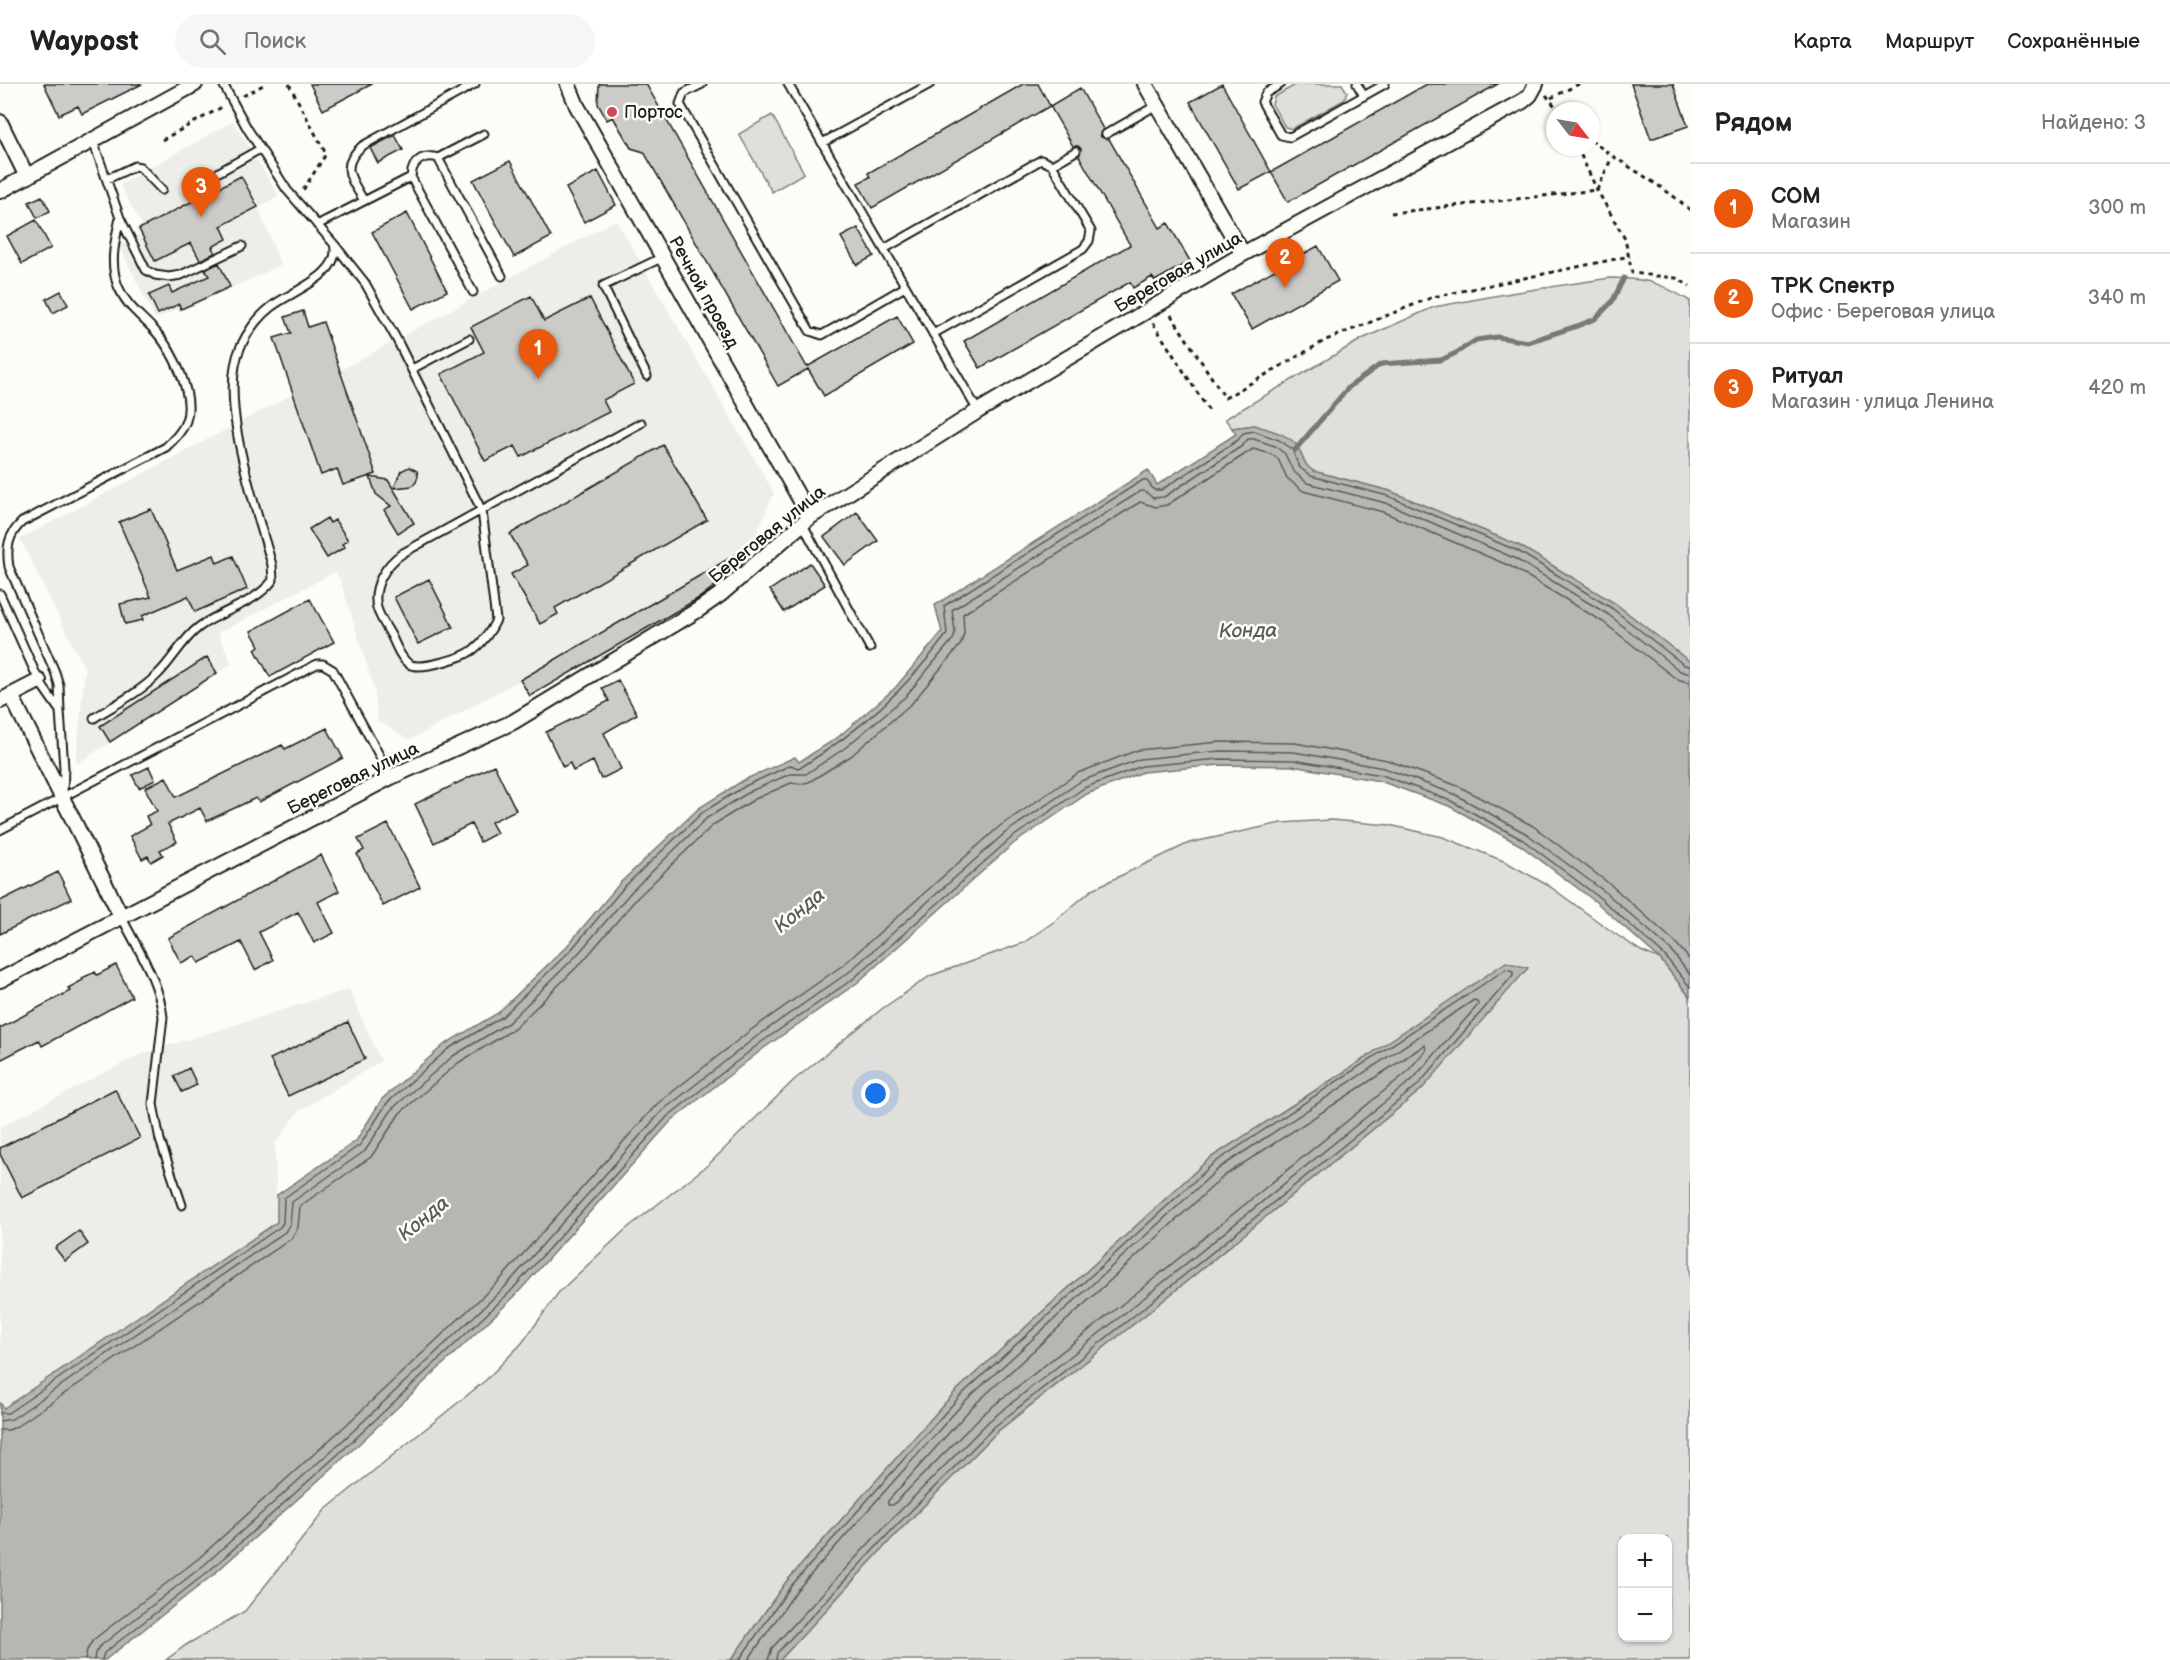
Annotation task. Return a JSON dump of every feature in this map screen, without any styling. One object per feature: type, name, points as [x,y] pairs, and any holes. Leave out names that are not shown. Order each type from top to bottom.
[{"type":"street","points":[[0,191],[195,84]]},
{"type":"street","name":"Речной проезд","points":[[568,84],[806,520]]},
{"type":"street","points":[[1145,84],[1243,254]]},
{"type":"street","name":"Береговая улица","points":[[0,980],[391,777],[513,722],[689,616],[721,594],[806,520],[978,411],[1243,254],[1523,101],[1530,95],[1536,84]]},
{"type":"street","points":[[0,122],[27,177]]},
{"type":"street","points":[[39,681],[5,698],[63,797],[121,916]]},
{"type":"lane","points":[[223,84],[260,149],[296,201],[365,283],[412,369],[482,511],[496,620],[491,631],[473,650],[463,656],[414,667],[407,663],[400,654],[378,610],[376,600],[379,582],[394,560],[403,553],[482,511],[641,423]]},
{"type":"lane","points":[[364,201],[350,175],[348,163],[352,155],[362,146],[475,84]]},
{"type":"lane","points":[[702,84],[684,93],[680,104],[810,331],[822,335],[905,287]]},
{"type":"lane","points":[[788,84],[978,411]]},
{"type":"lane","points":[[822,143],[930,84]]},
{"type":"lane","points":[[1281,84],[1266,93],[1262,102],[1281,135],[1290,137],[1384,84]]},
{"type":"lane","points":[[1357,84],[1364,96]]},
{"type":"lane","points":[[1106,134],[1157,105]]},
{"type":"lane","points":[[473,292],[411,177],[413,166],[421,159],[438,158],[484,134]]},
{"type":"lane","points":[[93,141],[120,218],[146,270],[155,275],[169,277],[181,275],[243,246]]},
{"type":"lane","points":[[219,172],[260,149]]},
{"type":"lane","points":[[1052,165],[1076,151]]},
{"type":"lane","points":[[438,158],[502,276]]},
{"type":"lane","points":[[884,249],[1041,160],[1052,165],[1091,231],[1089,241],[1083,249],[933,334]]},
{"type":"lane","points":[[108,179],[135,166],[140,166],[162,190]]},
{"type":"lane","points":[[317,225],[411,177]]},
{"type":"lane","points":[[63,797],[64,768],[59,685],[9,567],[6,553],[13,530],[22,522],[166,447],[179,435],[186,420],[188,406],[182,375],[162,340],[126,302],[117,284],[112,254],[120,218]]},
{"type":"lane","points":[[94,718],[146,685],[196,630],[265,591],[273,580],[272,565],[241,452],[233,400],[233,376],[240,348],[253,326],[271,307],[326,272],[335,259],[334,244]]},
{"type":"lane","points":[[647,376],[603,286],[663,257]]},
{"type":"lane","points":[[412,369],[469,339]]},
{"type":"lane","points":[[806,520],[870,648]]},
{"type":"lane","points":[[0,594],[39,681],[60,711]]},
{"type":"lane","points":[[0,830],[317,664],[323,664],[333,670],[391,777]]},
{"type":"lane","points":[[121,916],[154,982],[161,1002],[163,1017],[153,1104],[160,1140],[182,1204]]},
{"type":"path","points":[[162,140],[265,84]]},
{"type":"path","points":[[289,84],[326,154],[296,201]]},
{"type":"path","points":[[1550,98],[1579,84]]},
{"type":"path","points":[[1600,148],[1665,190],[1690,210]]},
{"type":"path","points":[[1581,156],[1597,190],[1625,239],[1632,273],[1676,278],[1690,286]]},
{"type":"path","points":[[1597,190],[1612,157]]},
{"type":"path","points":[[1391,213],[1597,190]]},
{"type":"path","points":[[1163,302],[1225,398],[1326,340],[1432,297],[1630,256]]},
{"type":"path","points":[[1146,312],[1209,411]]},
{"type":"shaded area","points":[[1297,84],[1342,84],[1347,92],[1344,100],[1292,129],[1285,127],[1272,104],[1274,97]]},
{"type":"shaded area","points":[[772,115],[804,173],[772,192],[739,134]]},
{"type":"shaded area","points":[[233,121],[279,196],[258,207],[281,265],[180,312],[178,309],[155,319],[119,245],[139,235],[135,229],[142,225],[120,185]]},
{"type":"shaded area","points":[[616,220],[774,493],[754,539],[747,548],[520,680],[410,740],[378,721],[374,688],[341,582],[335,572],[218,633],[232,664],[78,763],[76,761],[85,669],[20,539],[293,394],[274,338],[290,333],[285,317],[303,311],[308,327],[323,322],[341,370]]},
{"type":"shaded area","points":[[1610,278],[1652,282],[1690,301],[1690,662],[1616,604],[1520,546],[1390,491],[1313,471],[1304,464],[1297,445],[1255,425],[1232,428],[1225,419],[1362,339],[1434,307]]},
{"type":"shaded area","points":[[1331,820],[1389,825],[1443,837],[1506,862],[1549,886],[1641,951],[1660,959],[1690,997],[1690,1660],[780,1660],[896,1534],[998,1431],[1154,1308],[1422,1089],[1344,1072],[1210,1158],[955,1392],[786,1582],[731,1660],[166,1660],[186,1645],[245,1611],[325,1510],[486,1380],[522,1343],[559,1292],[626,1229],[709,1164],[794,1080],[883,1008],[930,976],[1023,943],[1055,921],[1093,889],[1189,843],[1281,823]]},
{"type":"shaded area","points":[[349,989],[381,1061],[298,1112],[275,1144],[277,1222],[3,1409],[0,1403],[0,1127],[141,1054]]},
{"type":"water","name":"Конда","points":[[1255,425],[1290,439],[1298,447],[1305,462],[1313,471],[1390,491],[1520,546],[1616,604],[1690,662],[1690,997],[1660,959],[1596,902],[1520,845],[1449,806],[1380,781],[1292,766],[1220,765],[1143,772],[1087,794],[1013,844],[857,983],[764,1048],[671,1121],[514,1297],[360,1443],[213,1575],[105,1660],[0,1660],[0,1403],[4,1408],[277,1222],[277,1195],[356,1141],[382,1099],[445,1044],[498,1013],[567,946],[621,882],[699,808],[744,780],[795,757],[799,762],[837,738],[895,688],[942,632],[935,605],[1148,470],[1157,485],[1236,434],[1232,428]]},
{"type":"water","points":[[1506,962],[1528,968],[1422,1089],[1154,1308],[998,1431],[896,1534],[780,1660],[731,1660],[786,1582],[955,1392],[1210,1158],[1344,1072]]},
{"type":"building","points":[[44,84],[142,84],[82,114],[78,106],[59,115]]},
{"type":"building","points":[[310,84],[372,84],[323,110]]},
{"type":"building","points":[[599,84],[646,84],[807,367],[897,316],[913,344],[824,396],[808,369],[778,386],[644,152],[631,148],[613,117],[607,120],[598,104]]},
{"type":"building","points":[[1023,84],[1038,84],[1050,106],[872,208],[858,183],[870,177],[868,173]]},
{"type":"building","points":[[1222,84],[1271,172],[1239,189],[1190,102]]},
{"type":"building","points":[[1427,84],[1498,84],[1288,202],[1271,172]]},
{"type":"building","points":[[1631,84],[1673,84],[1688,126],[1651,139]]},
{"type":"building","points":[[1080,88],[1103,129],[1100,133],[1101,137],[1109,139],[1160,228],[1168,223],[1190,261],[1155,281],[1152,277],[1133,288],[1130,282],[980,368],[964,341],[1130,245],[1079,156],[1081,149],[1073,146],[1050,106]]},
{"type":"building","points":[[395,135],[403,150],[378,163],[370,148]]},
{"type":"building","points":[[510,161],[551,237],[514,257],[473,180]]},
{"type":"building","points":[[598,171],[616,205],[584,222],[566,188]]},
{"type":"building","points":[[241,176],[258,207],[221,226],[227,239],[212,247],[215,253],[200,260],[191,243],[155,261],[139,229]]},
{"type":"building","points":[[42,196],[50,211],[37,218],[29,202]]},
{"type":"building","points":[[407,213],[447,291],[413,309],[372,232]]},
{"type":"building","points":[[36,220],[51,248],[22,264],[7,236]]},
{"type":"building","points":[[858,228],[874,256],[857,265],[841,237]]},
{"type":"building","points":[[1318,246],[1338,281],[1252,329],[1231,294]]},
{"type":"building","points":[[219,263],[230,287],[181,309],[179,304],[158,314],[149,295],[169,286],[172,293],[209,276],[205,270]]},
{"type":"building","points":[[61,291],[68,305],[53,313],[46,299]]},
{"type":"building","points":[[531,296],[544,321],[590,298],[634,384],[603,400],[609,412],[521,457],[515,446],[485,461],[441,374],[484,352],[471,327]]},
{"type":"building","points":[[303,311],[308,327],[323,322],[376,474],[343,485],[337,469],[321,475],[274,338],[291,333],[285,317]]},
{"type":"building","points":[[663,445],[707,520],[555,608],[558,614],[540,624],[511,574],[528,565],[510,534]]},
{"type":"building","points":[[409,467],[417,471],[416,482],[412,486],[394,488],[401,471]]},
{"type":"building","points":[[370,477],[388,480],[414,523],[398,533],[384,510],[391,506],[376,494]]},
{"type":"building","points":[[151,509],[177,570],[214,555],[217,563],[233,556],[247,589],[195,612],[188,596],[142,616],[143,620],[125,624],[120,604],[151,597],[119,522]]},
{"type":"building","points":[[857,512],[878,541],[845,565],[824,537]]},
{"type":"building","points":[[327,518],[330,523],[335,520],[348,540],[342,544],[345,547],[327,558],[309,529]]},
{"type":"building","points":[[749,547],[728,576],[699,598],[530,696],[520,680]]},
{"type":"building","points":[[810,563],[825,585],[784,612],[770,590]]},
{"type":"building","points":[[429,579],[453,627],[418,644],[394,597]]},
{"type":"building","points":[[310,599],[334,642],[270,677],[255,649],[259,646],[251,631]]},
{"type":"building","points":[[207,657],[217,673],[110,742],[100,726]]},
{"type":"building","points":[[618,680],[637,714],[604,733],[621,769],[601,779],[593,761],[573,771],[570,763],[563,767],[546,732],[609,701],[602,688]]},
{"type":"building","points":[[327,728],[343,758],[259,802],[256,798],[207,821],[200,808],[168,824],[177,842],[160,850],[163,855],[151,862],[148,856],[142,859],[130,836],[150,825],[146,816],[157,811],[145,788],[166,777],[176,797],[282,745],[285,749]]},
{"type":"building","points":[[494,765],[516,810],[491,822],[497,833],[480,842],[471,824],[434,843],[415,804]]},
{"type":"building","points":[[149,767],[155,780],[139,788],[132,775]]},
{"type":"building","points":[[388,824],[420,887],[383,906],[357,854],[364,850],[358,839]]},
{"type":"building","points":[[321,855],[339,891],[318,902],[334,933],[314,943],[298,912],[259,932],[273,960],[255,970],[241,942],[199,963],[195,956],[181,963],[168,938]]},
{"type":"building","points":[[58,872],[71,899],[0,934],[0,901]]},
{"type":"building","points":[[116,965],[132,997],[42,1046],[39,1040],[0,1060],[0,1028],[70,991],[68,988],[83,980],[82,978],[95,972],[97,975]]},
{"type":"building","points":[[348,1022],[365,1059],[288,1096],[270,1059]]},
{"type":"building","points":[[189,1068],[197,1085],[182,1092],[174,1076]]},
{"type":"building","points":[[115,1089],[140,1138],[22,1198],[0,1154],[0,1148]]},
{"type":"building","points":[[79,1231],[88,1244],[65,1261],[55,1248]]},
{"type":"waterway","points":[[1295,450],[1349,387],[1381,364],[1441,360],[1476,340],[1497,337],[1528,342],[1577,326],[1595,319],[1612,302],[1624,278]]},
{"type":"place","name":"Портос","points":[[612,112]]},
{"type":"place","name":"Ритуал","points":[[201,217]]},
{"type":"place","name":"ТРК Спектр","points":[[1285,288]]},
{"type":"place","name":"СОМ","points":[[538,379]]}]
